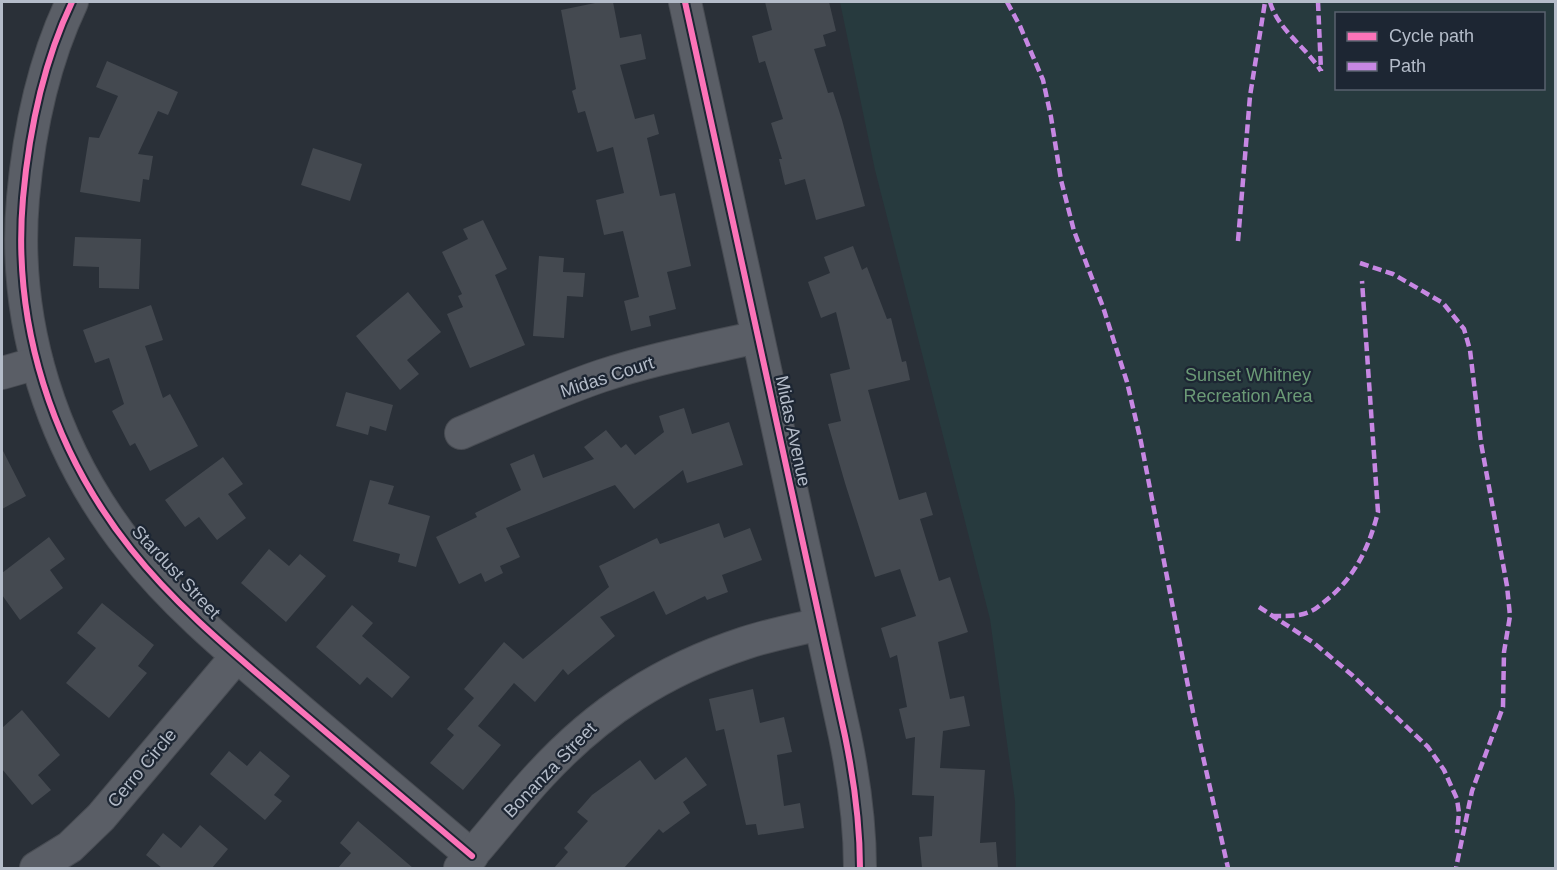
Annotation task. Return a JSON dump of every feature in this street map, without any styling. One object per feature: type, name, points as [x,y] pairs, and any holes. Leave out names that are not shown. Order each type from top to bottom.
[{"type":"street","name":"Stardust Street","points":[[72,2],[55,41],[34,118],[21,219],[21,269],[27,322],[50,408],[70,452],[94,496],[130,549],[167,589],[237,656],[466,862]]},
{"type":"street","name":"Midas Avenue","points":[[685,2],[854,777],[860,868]]},
{"type":"street","name":"Midas Court","points":[[461,433],[535,401],[602,376],[654,361],[757,337]]},
{"type":"street","points":[[2,373],[37,363]]},
{"type":"street","name":"Bonanza Street","points":[[466,862],[547,767],[598,720],[638,690],[688,664],[746,642],[820,624]]},
{"type":"street","name":"Cerro Circle","points":[[36,868],[70,847],[101,817],[237,656]]},
{"type":"green space","name":"Sunset Whitney Recreation Area","points":[[840,2],[1555,2],[1555,868],[1016,868],[1015,801],[990,619],[875,170]]},
{"type":"building","points":[[600,2],[613,2],[620,38],[641,34],[646,59],[620,65],[635,119],[654,114],[659,134],[647,138],[660,196],[675,193],[691,266],[667,272],[676,309],[649,316],[651,326],[631,331],[624,301],[639,297],[623,231],[604,235],[596,200],[624,193],[613,147],[597,152],[585,111],[578,113],[572,91],[576,89],[561,10]]},
{"type":"building","points":[[765,2],[829,2],[836,31],[823,35],[826,46],[814,49],[828,93],[833,92],[865,206],[816,220],[805,179],[785,185],[779,159],[782,159],[771,123],[783,119],[765,61],[759,63],[752,36],[772,30]]},
{"type":"building","points":[[107,61],[178,92],[168,115],[158,111],[138,154],[153,156],[149,180],[143,179],[140,202],[80,192],[89,137],[99,138],[118,96],[96,87]]},
{"type":"building","points":[[313,148],[362,164],[350,201],[301,185]]},
{"type":"building","points":[[483,220],[507,269],[495,275],[525,345],[470,368],[447,314],[463,307],[458,296],[462,294],[442,252],[468,239],[463,229]]},
{"type":"building","points":[[75,237],[141,239],[139,289],[99,288],[99,267],[73,266]]},
{"type":"building","points":[[853,246],[862,270],[867,267],[887,319],[891,318],[902,362],[906,361],[910,380],[868,390],[899,500],[926,492],[933,515],[920,519],[939,581],[950,577],[968,632],[938,642],[950,699],[964,696],[970,726],[943,731],[940,768],[985,770],[980,843],[996,842],[998,868],[922,868],[919,837],[932,836],[934,796],[912,795],[915,737],[906,739],[899,709],[907,707],[897,655],[890,658],[881,628],[916,616],[900,569],[875,577],[828,424],[841,421],[830,374],[850,369],[836,312],[821,318],[808,282],[830,273],[824,257]]},
{"type":"building","points":[[539,256],[564,258],[563,272],[585,273],[583,297],[567,296],[564,338],[533,336]]},
{"type":"building","points":[[408,292],[441,332],[407,360],[419,374],[400,390],[356,336]]},
{"type":"building","points":[[151,305],[163,340],[145,346],[163,398],[170,394],[198,446],[150,471],[135,443],[130,446],[112,411],[124,404],[109,358],[95,363],[83,330]]},
{"type":"building","points":[[346,392],[393,405],[386,431],[370,426],[368,435],[336,426]]},
{"type":"building","points":[[684,408],[692,434],[729,422],[743,465],[687,483],[683,470],[634,509],[615,485],[506,528],[520,557],[500,566],[503,573],[485,582],[481,573],[459,584],[436,537],[477,517],[475,513],[521,490],[510,464],[534,454],[543,478],[594,459],[584,447],[606,430],[621,448],[626,444],[635,455],[664,432],[659,416]]},
{"type":"building","points":[[2,449],[26,496],[2,509]]},
{"type":"building","points":[[223,457],[243,484],[228,494],[246,518],[217,540],[199,517],[185,527],[165,500]]},
{"type":"building","points":[[370,480],[394,486],[388,504],[430,516],[416,567],[398,562],[400,554],[353,541]]},
{"type":"building","points":[[719,523],[724,538],[750,528],[762,560],[722,575],[728,592],[707,600],[705,596],[666,615],[654,591],[600,617],[615,636],[568,675],[563,669],[535,702],[514,683],[478,726],[501,745],[463,790],[430,763],[454,735],[447,729],[474,698],[464,689],[504,642],[523,659],[609,587],[599,566],[657,538],[660,544]]},
{"type":"building","points":[[49,537],[65,559],[50,570],[63,588],[20,620],[2,595],[2,573]]},
{"type":"building","points":[[269,549],[289,566],[300,554],[326,576],[286,622],[241,583]]},
{"type":"building","points":[[102,603],[154,645],[138,666],[147,673],[109,718],[66,683],[96,648],[77,633]]},
{"type":"building","points":[[352,605],[373,623],[362,636],[410,677],[392,698],[367,677],[360,685],[316,647]]},
{"type":"building","points":[[753,689],[760,723],[784,717],[792,752],[777,755],[784,806],[800,803],[804,828],[758,835],[756,824],[746,825],[724,729],[716,731],[709,699]]},
{"type":"building","points":[[22,710],[60,755],[38,775],[51,790],[32,805],[2,769],[2,728]]},
{"type":"building","points":[[229,751],[247,766],[260,751],[290,776],[274,795],[282,801],[265,820],[210,774]]},
{"type":"building","points":[[686,757],[707,785],[683,802],[690,813],[663,833],[659,829],[624,868],[554,868],[568,852],[564,848],[588,821],[577,812],[592,795],[640,760],[655,780]]},
{"type":"building","points":[[358,821],[413,868],[338,868],[351,853],[340,843]]},
{"type":"building","points":[[200,825],[228,849],[212,868],[162,868],[146,855],[163,833],[181,848]]},
{"type":"marked path","points":[[1007,2],[1043,80],[1061,180],[1074,231],[1103,307],[1127,382],[1141,442],[1193,712],[1228,868]]},
{"type":"marked path","points":[[1238,241],[1250,96],[1265,2]]},
{"type":"marked path","points":[[1270,2],[1279,21],[1321,71]]},
{"type":"marked path","points":[[1318,2],[1321,71]]},
{"type":"marked path","points":[[1360,263],[1393,274],[1443,303],[1464,329],[1470,350],[1481,443],[1507,586],[1510,616],[1504,652],[1503,707],[1472,791],[1456,868]]},
{"type":"marked path","points":[[1272,616],[1309,612],[1335,593],[1359,562],[1378,512],[1362,281]]},
{"type":"marked path","points":[[1259,607],[1314,643],[1352,675],[1428,747],[1444,770],[1457,799],[1459,813],[1457,833]]},
{"type":"cycle path","points":[[72,2],[45,73],[33,123],[23,198],[21,245],[24,292],[32,338],[43,384],[59,428],[79,470],[103,511],[131,549],[190,614],[472,856]]},
{"type":"cycle path","points":[[685,2],[845,736],[856,802],[860,868]]}]
